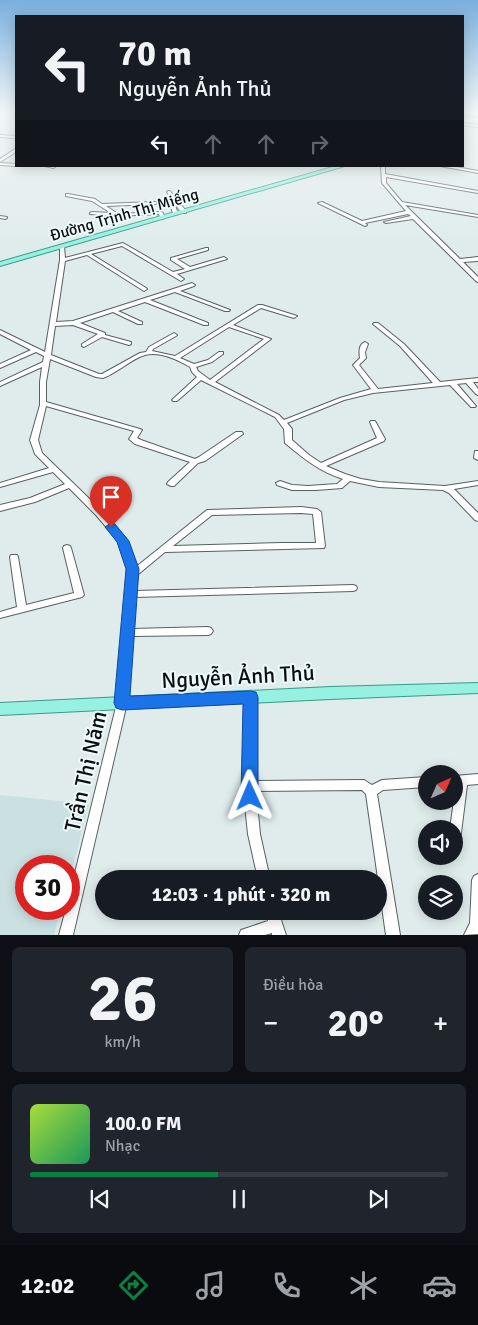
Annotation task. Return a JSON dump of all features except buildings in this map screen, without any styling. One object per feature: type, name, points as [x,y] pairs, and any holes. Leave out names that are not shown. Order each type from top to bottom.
[{"type":"main road","name":"Đường Trịnh Thị Miếng","points":[[0,264],[340,167]]},
{"type":"main road","name":"Nguyễn Ảnh Thủ","points":[[0,709],[478,688]]},
{"type":"street","points":[[0,162],[15,165]]},
{"type":"street","points":[[383,167],[384,183],[401,203],[478,280]]},
{"type":"street","points":[[448,167],[478,172]]},
{"type":"street","points":[[383,176],[478,192]]},
{"type":"street","points":[[426,189],[432,184]]},
{"type":"street","points":[[169,192],[184,212]]},
{"type":"street","points":[[68,195],[94,200],[117,215]]},
{"type":"street","points":[[174,200],[171,203],[176,214]]},
{"type":"street","points":[[103,205],[154,203]]},
{"type":"street","points":[[320,203],[363,224],[410,212]]},
{"type":"street","points":[[401,203],[478,216]]},
{"type":"street","points":[[92,213],[117,215],[161,213],[164,218]]},
{"type":"street","points":[[382,223],[415,217]]},
{"type":"street","points":[[63,260],[124,244],[181,279]]},
{"type":"street","name":"Trần Thị Năm","points":[[62,246],[63,260],[43,382],[43,402],[34,440],[39,454],[99,513],[123,541],[132,569],[122,703],[66,935]]},
{"type":"street","points":[[188,269],[173,258],[206,249]]},
{"type":"street","points":[[88,254],[144,289]]},
{"type":"street","points":[[172,274],[224,259]]},
{"type":"street","points":[[459,261],[478,259]]},
{"type":"street","points":[[52,324],[74,324],[192,285]]},
{"type":"street","points":[[176,291],[226,310]]},
{"type":"street","points":[[147,300],[206,324]]},
{"type":"street","points":[[176,358],[260,306],[294,316]]},
{"type":"street","points":[[114,311],[140,323]]},
{"type":"street","points":[[74,324],[103,334],[100,335]]},
{"type":"street","points":[[376,324],[402,345],[438,384]]},
{"type":"street","points":[[210,383],[268,339],[228,325]]},
{"type":"street","points":[[0,332],[36,350],[47,359],[93,375],[102,376],[149,352],[176,358],[193,366],[210,361],[221,354]]},
{"type":"street","points":[[84,345],[100,335],[129,343]]},
{"type":"street","points":[[149,352],[151,348],[174,335]]},
{"type":"street","points":[[366,344],[363,348],[364,358],[356,365],[376,391]]},
{"type":"street","points":[[0,366],[36,350]]},
{"type":"street","points":[[0,384],[47,359]]},
{"type":"street","points":[[193,366],[195,372],[210,383],[277,416],[288,429],[288,441],[302,455],[346,479],[394,487],[444,488],[478,483]]},
{"type":"street","points":[[176,400],[201,377]]},
{"type":"street","points":[[284,422],[342,399],[376,391],[478,380]]},
{"type":"street","points":[[468,381],[478,393]]},
{"type":"street","points":[[452,382],[473,406]]},
{"type":"street","points":[[43,402],[138,430],[133,439],[138,442],[195,461]]},
{"type":"street","points":[[320,466],[381,439],[373,422]]},
{"type":"street","points":[[171,484],[195,461],[202,459],[239,434]]},
{"type":"street","points":[[478,453],[478,458]]},
{"type":"street","points":[[0,485],[54,469]]},
{"type":"street","points":[[280,483],[286,488],[339,486],[346,479]]},
{"type":"street","points":[[0,508],[32,500],[71,485]]},
{"type":"street","points":[[444,488],[452,491],[478,518]]},
{"type":"street","points":[[132,574],[210,512],[301,510],[317,512],[320,546],[272,544],[223,549],[164,549]]},
{"type":"street","points":[[0,616],[79,595],[68,548]]},
{"type":"street","points":[[14,557],[22,610]]},
{"type":"street","points":[[130,594],[353,588]]},
{"type":"street","points":[[127,633],[208,631]]},
{"type":"street","points":[[250,697],[250,806],[256,852],[261,870]]},
{"type":"street","points":[[463,780],[478,779]]},
{"type":"street","points":[[371,791],[382,785],[418,783]]},
{"type":"street","points":[[249,786],[364,785],[371,791],[393,935]]},
{"type":"street","points":[[472,935],[476,924],[478,880]]},
{"type":"street","points":[[246,935],[277,930]]},
{"type":"shaded area","points":[[0,795],[89,804],[76,855],[15,855],[15,920],[58,920],[54,935],[0,935]]},
{"type":"route","points":[[111,527],[123,541],[132,569],[122,703],[250,697],[250,796]]}]
